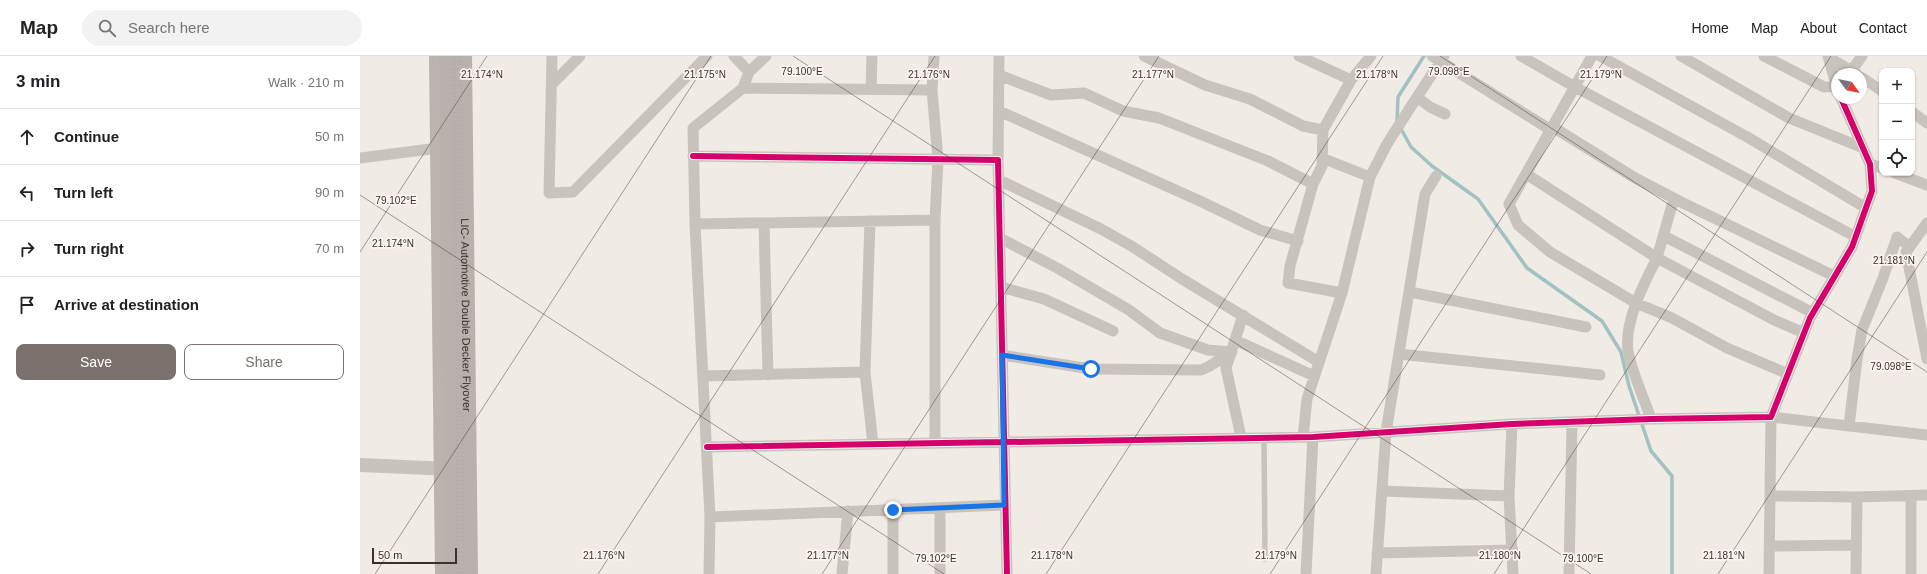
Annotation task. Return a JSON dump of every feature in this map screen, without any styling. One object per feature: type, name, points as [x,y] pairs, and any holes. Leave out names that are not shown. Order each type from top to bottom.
[{"type":"main road","points":[[437,56],[443,574]]},
{"type":"main road","name":"LIC- Automotive Double Decker Flyover","points":[[448,56],[452,574]]},
{"type":"main road","name":"LIC- Automotive Double Decker Flyover","points":[[463,56],[469,574]]},
{"type":"main road","points":[[469,56],[476,574]]},
{"type":"street","points":[[552,56],[549,193],[573,192],[707,56]]},
{"type":"street","points":[[552,84],[580,56]]},
{"type":"street","points":[[734,56],[749,72]]},
{"type":"street","points":[[709,574],[710,517],[704,376],[695,224],[693,128],[743,88],[749,72],[766,56]]},
{"type":"street","points":[[871,88],[872,56]]},
{"type":"street","points":[[934,56],[932,90],[938,159],[935,220],[935,443]]},
{"type":"street","points":[[999,56],[998,160],[1004,505],[1007,574]]},
{"type":"street","points":[[1144,56],[1205,85],[1250,99],[1303,126],[1323,130]]},
{"type":"street","points":[[1299,56],[1351,80]]},
{"type":"street","points":[[1342,293],[1288,283],[1290,266],[1313,184],[1322,166],[1323,130],[1351,80],[1371,56]]},
{"type":"street","points":[[1521,56],[1575,87],[1856,237]]},
{"type":"street","points":[[1592,56],[1509,204],[1518,225],[1550,252],[1636,303],[1672,318],[1727,348],[1788,374]]},
{"type":"street","points":[[1600,56],[1749,138],[1866,208]]},
{"type":"street","points":[[1681,56],[1789,118],[1863,148]]},
{"type":"street","points":[[1764,56],[1824,87],[1831,87]]},
{"type":"street","points":[[1857,68],[1862,56]]},
{"type":"street","points":[[1828,57],[1831,68]]},
{"type":"street","points":[[1828,57],[1845,68]]},
{"type":"street","points":[[1306,574],[1308,437],[1307,399],[1342,293],[1370,177],[1387,144],[1417,97],[1439,58],[1552,129],[1634,178],[1834,276]]},
{"type":"street","points":[[999,75],[1051,95],[1084,93],[1122,111],[1159,118],[1268,161],[1313,184]]},
{"type":"street","points":[[1867,82],[1879,90]]},
{"type":"street","points":[[743,88],[871,88],[932,90]]},
{"type":"street","points":[[1417,97],[1430,107],[1445,114]]},
{"type":"street","points":[[1769,574],[1771,417],[1813,313],[1852,247],[1872,191],[1870,164],[1844,104]]},
{"type":"street","points":[[999,111],[1200,201],[1260,230],[1298,241]]},
{"type":"street","points":[[1915,114],[1927,122]]},
{"type":"street","points":[[360,158],[438,148]]},
{"type":"street","points":[[693,156],[998,160]]},
{"type":"street","points":[[1322,158],[1370,177]]},
{"type":"street","points":[[1870,164],[1879,167]]},
{"type":"street","points":[[1526,174],[1657,258],[1774,320],[1804,333]]},
{"type":"street","points":[[1376,574],[1386,432],[1400,354],[1425,194],[1436,176]]},
{"type":"street","points":[[1903,176],[1927,185]]},
{"type":"street","points":[[999,180],[1101,229],[1319,362]]},
{"type":"street","points":[[1649,419],[1628,351],[1630,322],[1639,294],[1657,258],[1674,198]]},
{"type":"street","points":[[695,224],[935,220]]},
{"type":"street","points":[[870,221],[865,372],[873,444]]},
{"type":"street","points":[[764,223],[768,375]]},
{"type":"street","points":[[1927,223],[1906,252],[1927,359]]},
{"type":"street","points":[[1664,236],[1813,313]]},
{"type":"street","points":[[1849,426],[1862,330],[1883,278],[1897,237],[1910,247]]},
{"type":"street","points":[[1000,238],[1059,269],[1129,310],[1160,333],[1208,350],[1232,352]]},
{"type":"street","points":[[1001,287],[1044,299],[1113,331]]},
{"type":"street","points":[[1410,292],[1586,327]]},
{"type":"street","points":[[1241,437],[1226,368],[1243,315]]},
{"type":"street","points":[[1235,340],[1314,376]]},
{"type":"street","points":[[1002,355],[1091,369],[1201,370],[1232,352]]},
{"type":"street","points":[[1400,354],[1600,375]]},
{"type":"street","points":[[704,376],[865,372]]},
{"type":"street","points":[[707,447],[1308,437],[1512,424],[1649,419],[1771,417],[1927,435]]},
{"type":"street","points":[[1569,574],[1572,422]]},
{"type":"street","points":[[1512,424],[1509,496],[1513,550],[1513,574]]},
{"type":"street","points":[[360,465],[475,469]]},
{"type":"street","points":[[1382,491],[1509,496]]},
{"type":"street","points":[[1770,496],[1857,497],[1927,495]]},
{"type":"street","points":[[1911,496],[1911,574]]},
{"type":"street","points":[[1856,574],[1857,497]]},
{"type":"street","points":[[710,517],[940,509],[1004,505]]},
{"type":"street","points":[[940,509],[940,574]]},
{"type":"street","points":[[893,510],[893,574]]},
{"type":"street","points":[[842,574],[848,512]]},
{"type":"street","points":[[1770,546],[1856,545]]},
{"type":"street","points":[[1378,553],[1513,550]]},
{"type":"lane","points":[[1264,437],[1265,559]]},
{"type":"waterway","points":[[1397,122],[1398,97],[1424,56]]},
{"type":"waterway","points":[[1400,127],[1411,147],[1432,166],[1478,199],[1527,268],[1602,321],[1621,352],[1629,386],[1651,451],[1672,476],[1672,574]]},
{"type":"railway","points":[[454,56],[458,574]]},
{"type":"railway","points":[[461,56],[464,574]]},
{"type":"cycle path","points":[[707,447],[1313,437],[1512,424],[1651,419],[1771,417],[1810,318],[1852,247],[1872,191],[1870,164],[1844,104]]},
{"type":"cycle path","points":[[693,156],[998,160],[1007,574]]},
{"type":"route","points":[[893,510],[1004,505],[1002,355],[1091,369]]}]
